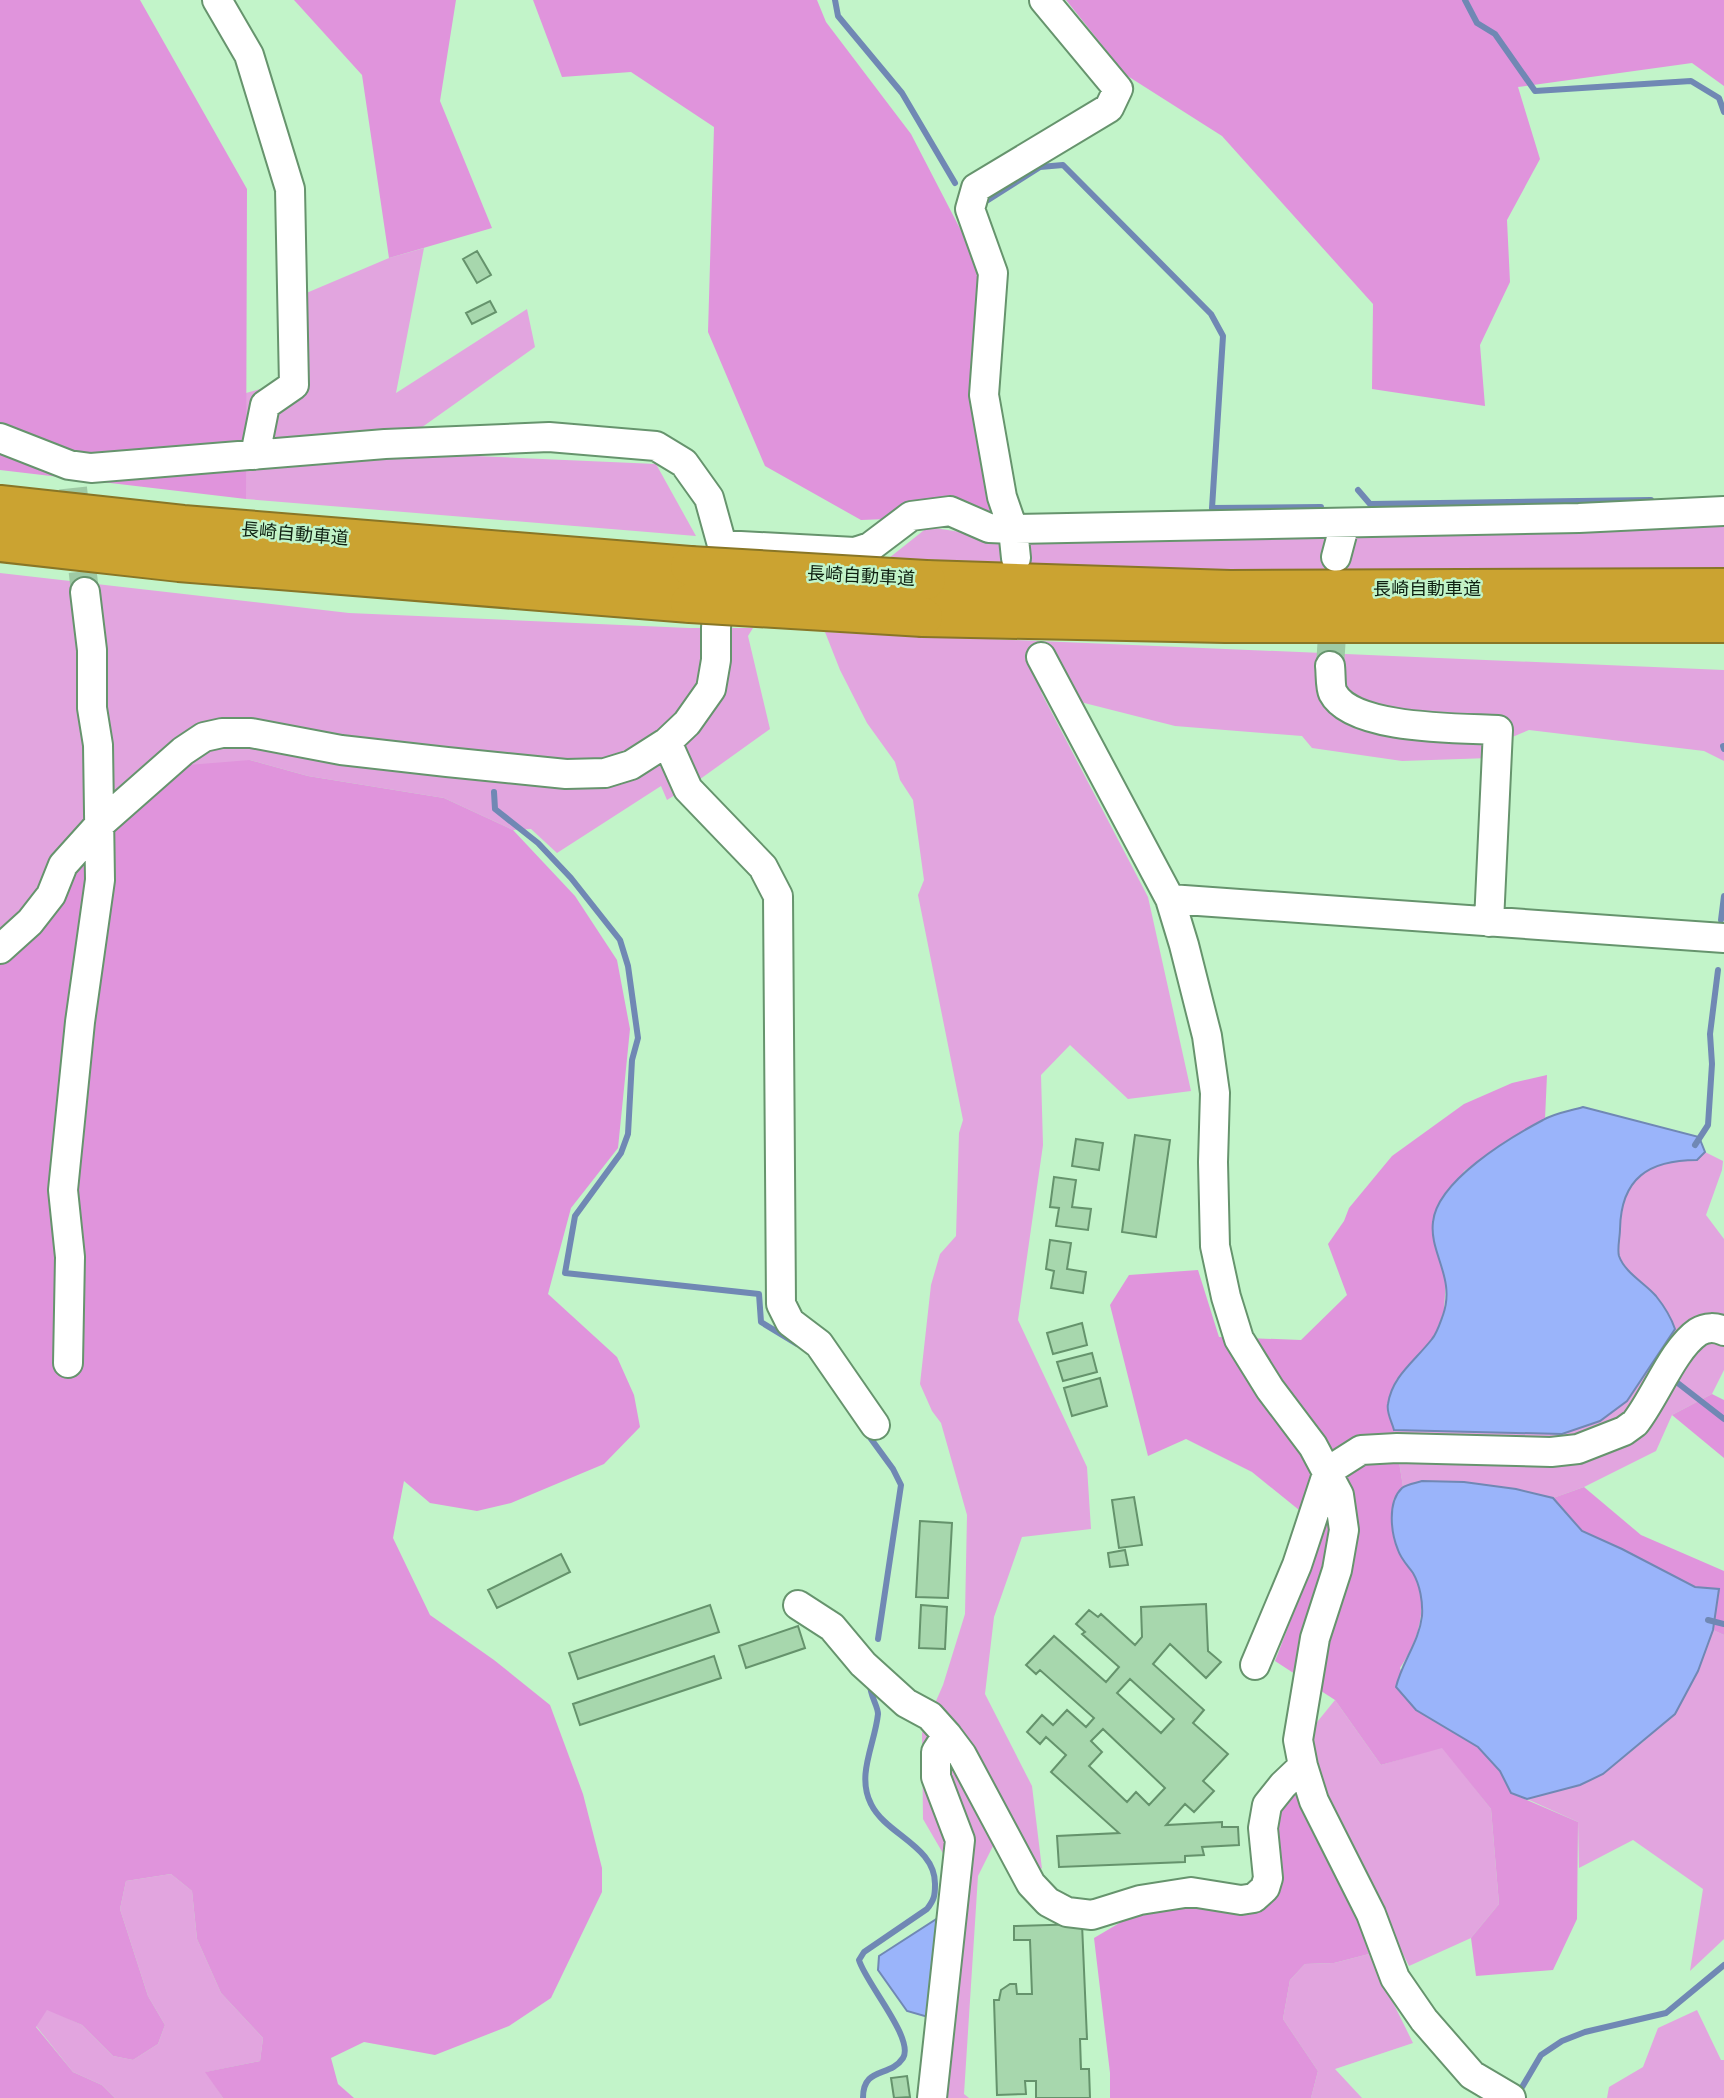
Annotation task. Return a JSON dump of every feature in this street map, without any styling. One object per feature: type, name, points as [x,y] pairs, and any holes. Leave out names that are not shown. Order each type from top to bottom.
[{"type":"highway","name":"長崎自動車道","points":[[0,505],[690,585],[923,617],[1225,623],[1724,623]]},
{"type":"highway","name":"長崎自動車道","points":[[0,542],[179,562],[690,585],[926,580],[1230,590],[1724,588]]},
{"type":"street","points":[[217,0],[248,55],[290,190],[294,385],[265,405],[255,456]]},
{"type":"street","points":[[1016,558],[1013,528],[1002,497],[984,395],[993,273],[970,209],[976,188],[1109,108],[1118,89],[1044,0]]},
{"type":"street","points":[[0,438],[71,476],[91,468],[385,444],[549,438],[656,446],[684,463],[709,498],[722,545],[716,660],[710,689],[687,723],[667,742],[631,765],[605,773],[566,774],[341,750],[251,733],[222,733],[204,737],[183,751],[99,825],[63,865],[51,895],[30,922],[0,949]]},
{"type":"street","points":[[722,545],[855,552],[870,547],[911,516],[950,510],[989,528],[1579,518],[1724,511]]},
{"type":"street","points":[[1336,557],[1345,523]]},
{"type":"street","points":[[68,1363],[70,1257],[63,1189],[80,1022],[100,880],[98,746],[85,592]]},
{"type":"street","points":[[1041,657],[1170,899],[1207,1037],[1215,1093],[1215,1246],[1239,1339],[1270,1388],[1313,1446],[1339,1495],[1344,1530],[1337,1570],[1313,1650],[1298,1740],[1314,1801],[1371,1914],[1395,1978],[1424,2020],[1472,2075],[1505,2095]]},
{"type":"street","points":[[1330,666],[1333,693],[1352,712],[1397,724],[1498,730],[1489,922]]},
{"type":"street","points":[[667,742],[688,789],[763,867],[778,896],[780,1304],[790,1322],[819,1344],[875,1424]]},
{"type":"street","points":[[1170,899],[1724,938]]},
{"type":"street","points":[[1255,1665],[1297,1565],[1328,1471],[1361,1450],[1397,1448],[1552,1452],[1578,1449],[1624,1431],[1644,1412],[1675,1361],[1697,1333],[1706,1328],[1719,1328],[1724,1331]]},
{"type":"street","points":[[798,1605],[832,1627],[863,1664],[905,1703],[930,1716],[947,1735],[962,1755],[1031,1884],[1048,1902],[1067,1912],[1092,1914],[1140,1900],[1191,1892],[1241,1900],[1254,1898],[1265,1888],[1268,1878],[1263,1828],[1267,1805],[1303,1766]]},
{"type":"street","points":[[932,2098],[960,1840],[936,1777],[936,1752],[947,1735]]},
{"type":"shaded area","points":[[0,0],[140,0],[247,189],[246,499],[0,470]]},
{"type":"shaded area","points":[[294,0],[456,0],[440,101],[492,228],[389,258],[362,75]]},
{"type":"shaded area","points":[[533,0],[817,0],[826,22],[911,134],[983,273],[969,398],[994,515],[861,520],[765,466],[708,332],[714,127],[631,72],[562,77]]},
{"type":"shaded area","points":[[1066,0],[1724,0],[1724,86],[1692,63],[1518,87],[1540,159],[1507,220],[1510,282],[1480,345],[1485,406],[1372,389],[1373,304],[1222,136],[1126,75]]},
{"type":"shaded area","points":[[424,248],[396,393],[527,309],[535,347],[387,452],[656,464],[696,536],[246,499],[246,393],[303,377],[304,294],[389,258]]},
{"type":"shaded area","points":[[1724,524],[1724,570],[1378,576],[889,558],[928,527],[1019,541]]},
{"type":"shaded area","points":[[0,573],[349,613],[689,628],[753,628],[748,636],[770,729],[667,800],[661,786],[557,853],[531,829],[513,830],[444,798],[308,776],[250,760],[0,959]]},
{"type":"shaded area","points":[[825,632],[1724,670],[1724,761],[1704,751],[1529,730],[1510,738],[1490,758],[1402,761],[1312,748],[1302,736],[1175,726],[1041,692],[1148,897],[1191,1091],[1128,1099],[1070,1045],[1041,1075],[1043,1145],[1018,1320],[1087,1467],[1091,1529],[1022,1537],[994,1617],[985,1694],[1032,1786],[1042,1869],[999,1834],[978,1876],[964,2094],[969,2098],[932,2098],[948,1862],[923,1819],[922,1733],[943,1685],[965,1614],[967,1515],[941,1423],[932,1411],[920,1384],[931,1285],[940,1254],[956,1236],[959,1133],[963,1120],[918,895],[924,880],[913,800],[900,780],[895,762],[867,723],[840,670]]},
{"type":"shaded area","points":[[250,760],[308,776],[444,798],[513,830],[575,896],[617,960],[630,1029],[618,1148],[571,1208],[548,1294],[617,1357],[634,1395],[640,1427],[604,1464],[511,1503],[477,1511],[430,1503],[404,1481],[393,1538],[430,1615],[494,1660],[550,1705],[583,1794],[602,1868],[602,1892],[551,1998],[509,2026],[435,2055],[364,2042],[331,2058],[338,2084],[354,2098],[223,2098],[205,2072],[260,2061],[263,2038],[221,1993],[197,1939],[192,1891],[171,1874],[126,1881],[120,1909],[148,1996],[165,2025],[158,2044],[133,2060],[113,2056],[82,2025],[47,2010],[36,2027],[73,2072],[102,2085],[115,2098],[0,2098],[0,959],[86,847],[188,765]]},
{"type":"shaded area","points":[[1547,1075],[1545,1119],[1464,1171],[1436,1247],[1446,1278],[1444,1311],[1434,1337],[1396,1380],[1387,1407],[1394,1430],[1403,1487],[1393,1500],[1397,1543],[1399,1553],[1415,1576],[1421,1600],[1420,1624],[1412,1647],[1400,1668],[1416,1710],[1478,1747],[1500,1771],[1511,1793],[1578,1822],[1577,1919],[1553,1970],[1476,1976],[1471,1938],[1499,1904],[1491,1809],[1442,1748],[1381,1765],[1335,1700],[1275,1661],[1325,1531],[1252,1472],[1186,1439],[1148,1456],[1110,1305],[1129,1275],[1198,1270],[1219,1337],[1301,1340],[1347,1295],[1328,1244],[1344,1221],[1349,1208],[1392,1156],[1464,1104],[1512,1083]]},
{"type":"shaded area","points":[[1705,1152],[1723,1161],[1706,1215],[1724,1239],[1724,1370],[1712,1394],[1672,1415],[1656,1451],[1584,1487],[1553,1498],[1516,1489],[1464,1482],[1422,1481],[1403,1487],[1394,1430],[1562,1434],[1600,1421],[1626,1401],[1675,1329],[1659,1300],[1626,1268],[1619,1256],[1622,1211],[1626,1197],[1632,1185],[1652,1168],[1697,1160]]},
{"type":"shaded area","points":[[1712,1394],[1724,1400],[1724,1458],[1672,1415]]},
{"type":"shaded area","points":[[1584,1487],[1641,1535],[1724,1571],[1724,1635],[1713,1630],[1719,1589],[1695,1587],[1582,1531],[1553,1498]]},
{"type":"shaded area","points":[[1713,1630],[1724,1635],[1724,1939],[1690,1971],[1703,1889],[1633,1840],[1579,1868],[1578,1822],[1527,1799],[1580,1785],[1603,1774],[1675,1713],[1698,1671]]},
{"type":"shaded area","points":[[1335,1700],[1381,1765],[1442,1747],[1491,1809],[1499,1904],[1471,1938],[1409,1966],[1321,1792],[1309,1732]]},
{"type":"shaded area","points":[[1295,1790],[1309,1824],[1326,1847],[1355,1909],[1369,1954],[1334,1963],[1305,1964],[1290,1980],[1283,2019],[1318,2071],[1311,2098],[1110,2098],[1110,2073],[1094,1938],[1133,1915],[1203,1905],[1256,1911],[1275,1809]]},
{"type":"shaded area","points":[[171,1874],[192,1891],[197,1939],[221,1993],[263,2038],[260,2061],[206,2072],[223,2098],[115,2098],[102,2085],[73,2072],[36,2026],[47,2009],[82,2025],[113,2056],[133,2060],[158,2044],[165,2025],[148,1996],[120,1909],[126,1881]]},
{"type":"shaded area","points":[[1369,1954],[1413,2043],[1335,2069],[1362,2098],[1311,2098],[1318,2071],[1283,2019],[1290,1980],[1305,1964],[1334,1963]]},
{"type":"shaded area","points":[[1697,2010],[1721,2060],[1724,2060],[1724,2098],[1607,2098],[1609,2087],[1643,2067],[1658,2028]]},
{"type":"water","points":[[1583,1107],[1699,1137],[1705,1152],[1697,1160],[1665,1164],[1641,1175],[1632,1185],[1622,1211],[1619,1256],[1626,1268],[1659,1300],[1675,1329],[1627,1401],[1600,1421],[1562,1434],[1394,1430],[1388,1410],[1390,1394],[1399,1377],[1434,1337],[1446,1302],[1444,1277],[1433,1233],[1437,1207],[1461,1176],[1494,1149],[1548,1118]]},
{"type":"water","points":[[1422,1481],[1464,1482],[1516,1489],[1553,1498],[1582,1531],[1695,1587],[1719,1589],[1713,1630],[1698,1671],[1675,1714],[1603,1774],[1580,1785],[1527,1799],[1511,1793],[1500,1771],[1478,1747],[1416,1710],[1396,1687],[1418,1635],[1422,1611],[1418,1583],[1396,1543],[1392,1527],[1392,1509],[1402,1488]]},
{"type":"water","points":[[938,1918],[928,2017],[907,2011],[878,1970],[879,1956]]},
{"type":"building","points":[[477,251],[491,275],[477,283],[463,259]]},
{"type":"building","points":[[490,301],[496,312],[472,324],[466,313]]},
{"type":"building","points":[[1135,1135],[1170,1140],[1156,1237],[1122,1232]]},
{"type":"building","points":[[1076,1139],[1103,1143],[1099,1170],[1072,1166]]},
{"type":"building","points":[[1054,1177],[1076,1180],[1072,1207],[1091,1209],[1088,1230],[1056,1226],[1059,1208],[1050,1207]]},
{"type":"building","points":[[1050,1240],[1071,1243],[1067,1269],[1086,1272],[1083,1293],[1051,1288],[1054,1271],[1046,1269]]},
{"type":"building","points":[[1082,1323],[1087,1345],[1053,1354],[1047,1333]]},
{"type":"building","points":[[1092,1353],[1097,1372],[1063,1381],[1057,1362]]},
{"type":"building","points":[[1100,1378],[1107,1406],[1072,1416],[1064,1388]]},
{"type":"building","points":[[1134,1497],[1142,1545],[1119,1548],[1112,1500]]},
{"type":"building","points":[[920,1521],[952,1523],[948,1598],[916,1597]]},
{"type":"building","points":[[1125,1550],[1128,1565],[1110,1567],[1108,1553]]},
{"type":"building","points":[[561,1554],[570,1572],[497,1608],[488,1590]]},
{"type":"building","points":[[1206,1604],[1208,1651],[1221,1662],[1206,1678],[1170,1644],[1153,1664],[1204,1710],[1193,1723],[1228,1754],[1203,1781],[1214,1791],[1194,1812],[1185,1804],[1166,1825],[1222,1822],[1222,1827],[1238,1827],[1239,1845],[1202,1847],[1204,1855],[1185,1856],[1185,1862],[1059,1867],[1057,1836],[1119,1833],[1051,1772],[1066,1755],[1046,1737],[1040,1744],[1027,1732],[1042,1715],[1053,1725],[1067,1710],[1086,1727],[1094,1718],[1040,1670],[1036,1674],[1026,1665],[1054,1636],[1106,1682],[1119,1667],[1082,1634],[1085,1632],[1076,1624],[1089,1610],[1098,1617],[1101,1614],[1135,1645],[1142,1637],[1141,1607]],"holes":[[[1130,1679],[1174,1719],[1161,1733],[1117,1693]],[[1103,1729],[1165,1788],[1149,1805],[1136,1792],[1127,1802],[1089,1766],[1102,1752],[1091,1741]]]},
{"type":"building","points":[[710,1605],[719,1632],[578,1679],[569,1653]]},
{"type":"building","points":[[921,1605],[947,1607],[945,1649],[919,1648]]},
{"type":"building","points":[[798,1626],[805,1648],[746,1668],[739,1646]]},
{"type":"building","points":[[714,1656],[721,1678],[580,1725],[573,1704]]},
{"type":"building","points":[[1082,1924],[1087,2039],[1080,2039],[1081,2069],[1089,2069],[1090,2098],[1036,2098],[1036,2081],[1025,2081],[1026,2094],[997,2095],[994,2000],[999,2000],[1001,1990],[1010,1984],[1016,1984],[1017,1994],[1032,1994],[1030,1940],[1014,1940],[1014,1926]]},
{"type":"building","points":[[907,2076],[910,2097],[894,2098],[891,2078]]},
{"type":"waterway","points":[[835,0],[838,16],[902,93],[955,183]]},
{"type":"waterway","points":[[1465,0],[1477,23],[1495,34],[1535,91],[1691,81],[1719,98],[1724,112]]},
{"type":"waterway","points":[[988,200],[1040,167],[1063,165],[1211,314],[1223,336],[1212,508],[1321,507]]},
{"type":"waterway","points":[[1358,490],[1370,504],[1651,500]]},
{"type":"waterway","points":[[494,792],[495,809],[538,843],[571,878],[620,940],[628,966],[638,1038],[632,1060],[628,1134],[621,1153],[575,1216],[565,1273],[759,1294],[761,1322],[797,1344]]},
{"type":"waterway","points":[[1721,920],[1724,896]]},
{"type":"waterway","points":[[1695,1145],[1708,1125],[1712,1064],[1710,1034],[1718,970]]},
{"type":"waterway","points":[[1670,1377],[1724,1419]]},
{"type":"waterway","points":[[866,1432],[893,1469],[901,1485],[878,1639]]},
{"type":"waterway","points":[[1708,1620],[1724,1624]]},
{"type":"waterway","points":[[863,2098],[867,2081],[898,2064],[905,2049],[896,2024],[859,1960],[864,1952],[927,1909],[933,1900],[935,1889],[928,1860],[878,1815],[867,1793],[866,1771],[878,1714],[870,1684]]},
{"type":"waterway","points":[[1518,2094],[1541,2055],[1562,2041],[1585,2032],[1666,2013],[1724,1965]]},
{"type":"tunnel","points":[[73,488],[85,592]]},
{"type":"tunnel","points":[[1330,666],[1334,605]]}]
